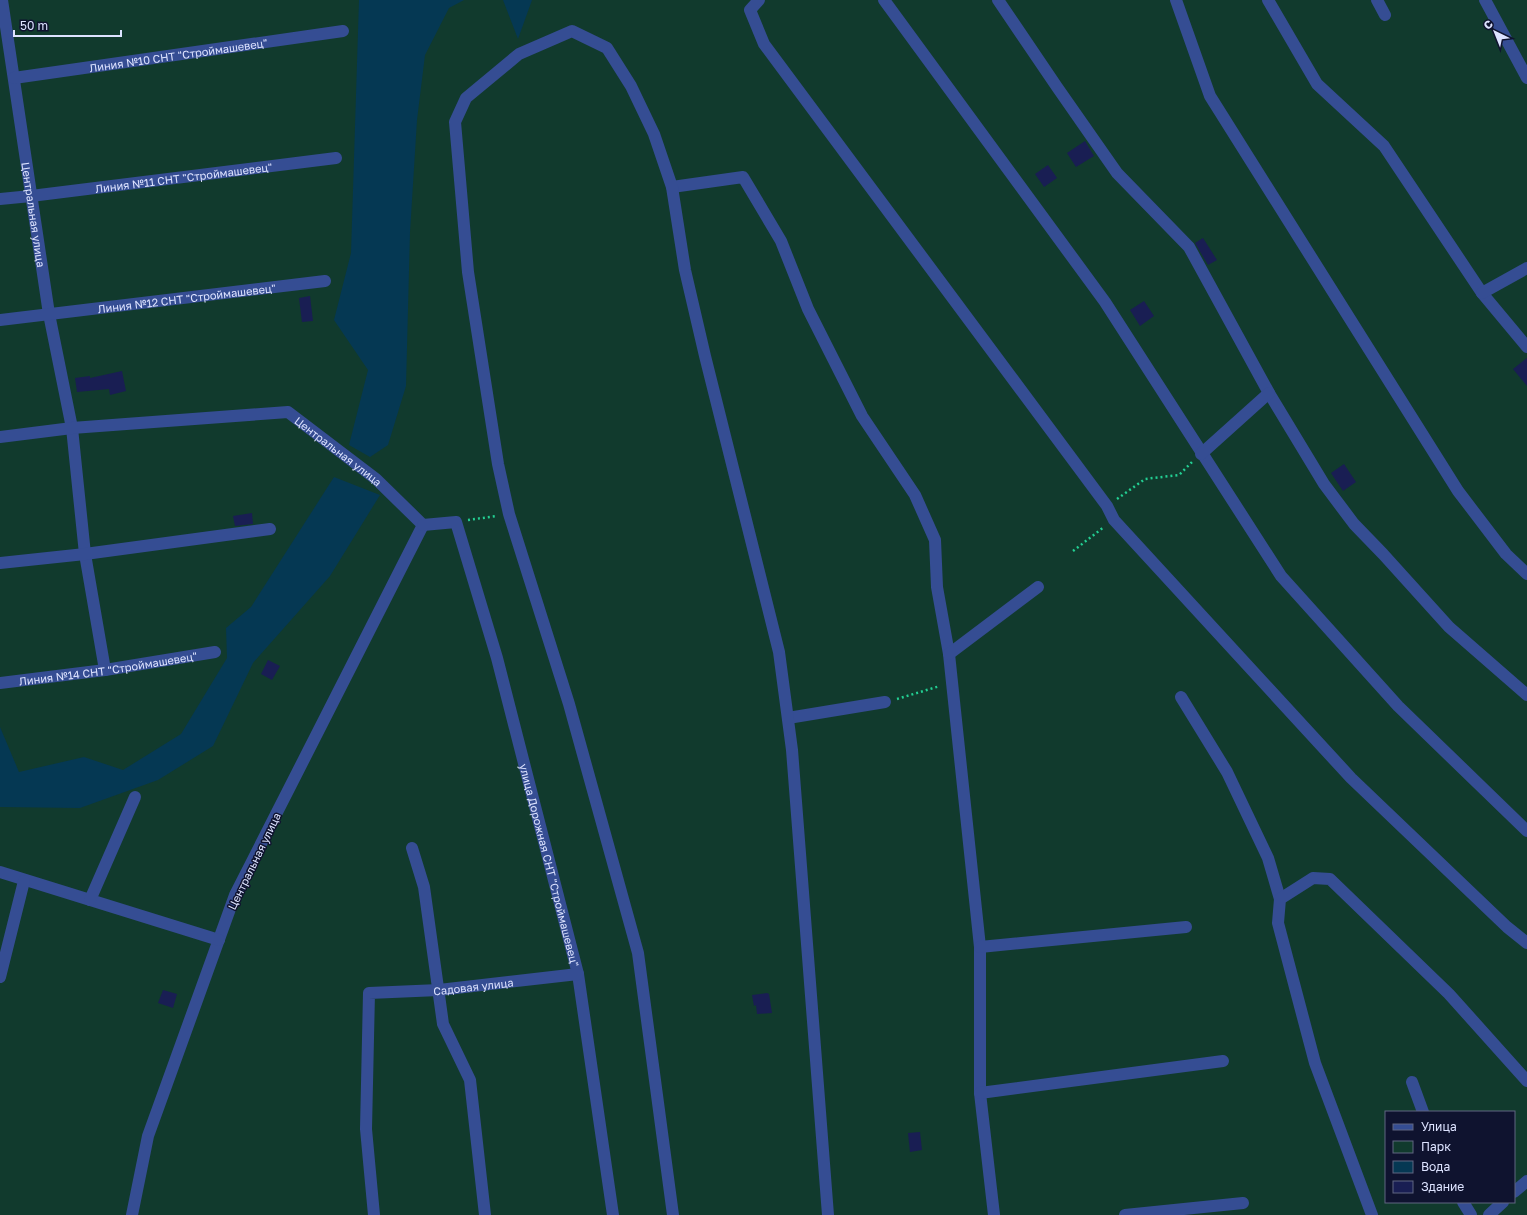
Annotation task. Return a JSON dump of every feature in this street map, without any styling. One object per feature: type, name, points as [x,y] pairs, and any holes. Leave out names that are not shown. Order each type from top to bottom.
[{"type":"street","name":"Центральная улица","points":[[2,0],[49,314],[72,428],[85,554],[105,670]]},
{"type":"street","points":[[884,0],[1105,302],[1201,454],[1281,576],[1398,706],[1527,831]]},
{"type":"street","points":[[998,0],[1117,172],[1189,246],[1269,393],[1324,484],[1354,524],[1449,627],[1527,695]]},
{"type":"street","points":[[1176,0],[1210,96],[1458,491],[1506,554],[1527,574]]},
{"type":"street","points":[[1268,0],[1317,84],[1384,146],[1482,293],[1527,347]]},
{"type":"street","points":[[1377,0],[1385,15]]},
{"type":"street","points":[[1485,0],[1527,78]]},
{"type":"street","points":[[756,1],[750,10],[764,44],[1107,506],[1114,520],[1351,778],[1507,927],[1527,943]]},
{"type":"street","name":"Линия №10 СНТ \"Строймашевец\"","points":[[14,78],[343,31]]},
{"type":"street","points":[[673,1215],[638,953],[569,704],[508,514],[498,464],[468,272],[455,122],[466,98],[519,54],[572,31],[607,48],[611,54],[631,86],[654,134],[672,187],[685,270],[779,652],[792,750],[828,1215]]},
{"type":"street","name":"Линия №11 СНТ \"Строймашевец\"","points":[[0,199],[336,158]]},
{"type":"street","points":[[672,187],[743,177],[781,241],[808,309],[862,416],[915,495],[935,540],[937,587],[949,654],[980,947],[980,1093],[994,1215]]},
{"type":"street","points":[[1482,293],[1527,268]]},
{"type":"street","name":"Линия №12 СНТ \"Строймашевец\"","points":[[0,320],[325,281]]},
{"type":"street","points":[[1201,454],[1269,393]]},
{"type":"street","name":"Центральная улица","points":[[72,428],[288,412],[376,479],[424,525],[235,895],[148,1136],[132,1215]]},
{"type":"street","points":[[0,437],[72,428]]},
{"type":"street","points":[[424,525],[456,522]]},
{"type":"street","name":"улица Дорожная СНТ \"Строймашевец\"","points":[[456,522],[497,658],[578,974],[613,1215]]},
{"type":"street","points":[[0,563],[85,554],[270,528]]},
{"type":"street","points":[[949,654],[1038,587]]},
{"type":"street","name":"Линия №14 СНТ \"Строймашевец\"","points":[[0,684],[105,670],[215,652]]},
{"type":"street","points":[[1181,697],[1227,772],[1268,858],[1280,899],[1278,923],[1315,1064],[1372,1215]]},
{"type":"street","points":[[788,718],[885,702]]},
{"type":"street","points":[[90,900],[135,798]]},
{"type":"street","points":[[412,848],[424,887],[443,1024],[470,1080],[485,1215]]},
{"type":"street","points":[[0,872],[24,881],[219,940]]},
{"type":"street","points":[[1280,899],[1313,878],[1330,879],[1449,994],[1527,1081]]},
{"type":"street","points":[[0,977],[24,881]]},
{"type":"street","points":[[980,947],[1186,927]]},
{"type":"street","name":"Садовая улица","points":[[374,1215],[366,1129],[369,993],[439,990],[578,974]]},
{"type":"street","points":[[980,1093],[1222,1062]]},
{"type":"street","points":[[1412,1082],[1423,1111]]},
{"type":"street","points":[[1515,1191],[1527,1181]]},
{"type":"street","points":[[1125,1215],[1243,1203]]},
{"type":"street","points":[[1463,1203],[1471,1215]]},
{"type":"street","points":[[1489,1215],[1502,1203]]},
{"type":"path","points":[[1107,506],[1144,479],[1179,475],[1201,454]]},
{"type":"path","points":[[456,522],[508,514]]},
{"type":"path","points":[[1073,551],[1099,530]]},
{"type":"path","points":[[885,702],[952,682]]},
{"type":"green space","points":[[0,0],[1527,0],[1527,1215],[0,1215]]},
{"type":"water","points":[[359,0],[464,0],[449,8],[425,55],[417,120],[410,232],[406,386],[388,445],[370,457],[349,445],[368,370],[334,320],[351,253]]},
{"type":"water","points":[[503,0],[532,0],[518,39]]},
{"type":"water","points":[[334,477],[380,495],[330,576],[253,663],[213,746],[158,780],[80,808],[0,807],[0,727],[19,772],[84,757],[123,770],[181,734],[227,658],[226,628],[251,607]]},
{"type":"building","points":[[1085,141],[1094,156],[1076,167],[1067,153]]},
{"type":"building","points":[[1048,165],[1057,178],[1044,187],[1035,174]]},
{"type":"building","points":[[1203,238],[1217,260],[1208,265],[1195,243]]},
{"type":"building","points":[[310,296],[313,321],[302,322],[299,298]]},
{"type":"building","points":[[1144,301],[1154,316],[1140,326],[1130,310]]},
{"type":"building","points":[[1527,358],[1527,386],[1513,369]]},
{"type":"building","points":[[122,371],[126,391],[110,395],[109,389],[77,392],[75,378],[90,376],[90,378]]},
{"type":"building","points":[[1344,464],[1356,482],[1343,491],[1331,473]]},
{"type":"building","points":[[252,513],[253,524],[235,526],[233,516]]},
{"type":"building","points":[[268,660],[280,666],[272,680],[261,674]]},
{"type":"building","points":[[163,990],[177,994],[173,1008],[158,1003]]},
{"type":"building","points":[[769,994],[772,1013],[757,1014],[756,1005],[754,1006],[752,995]]},
{"type":"building","points":[[920,1132],[922,1150],[910,1152],[908,1133]]}]
